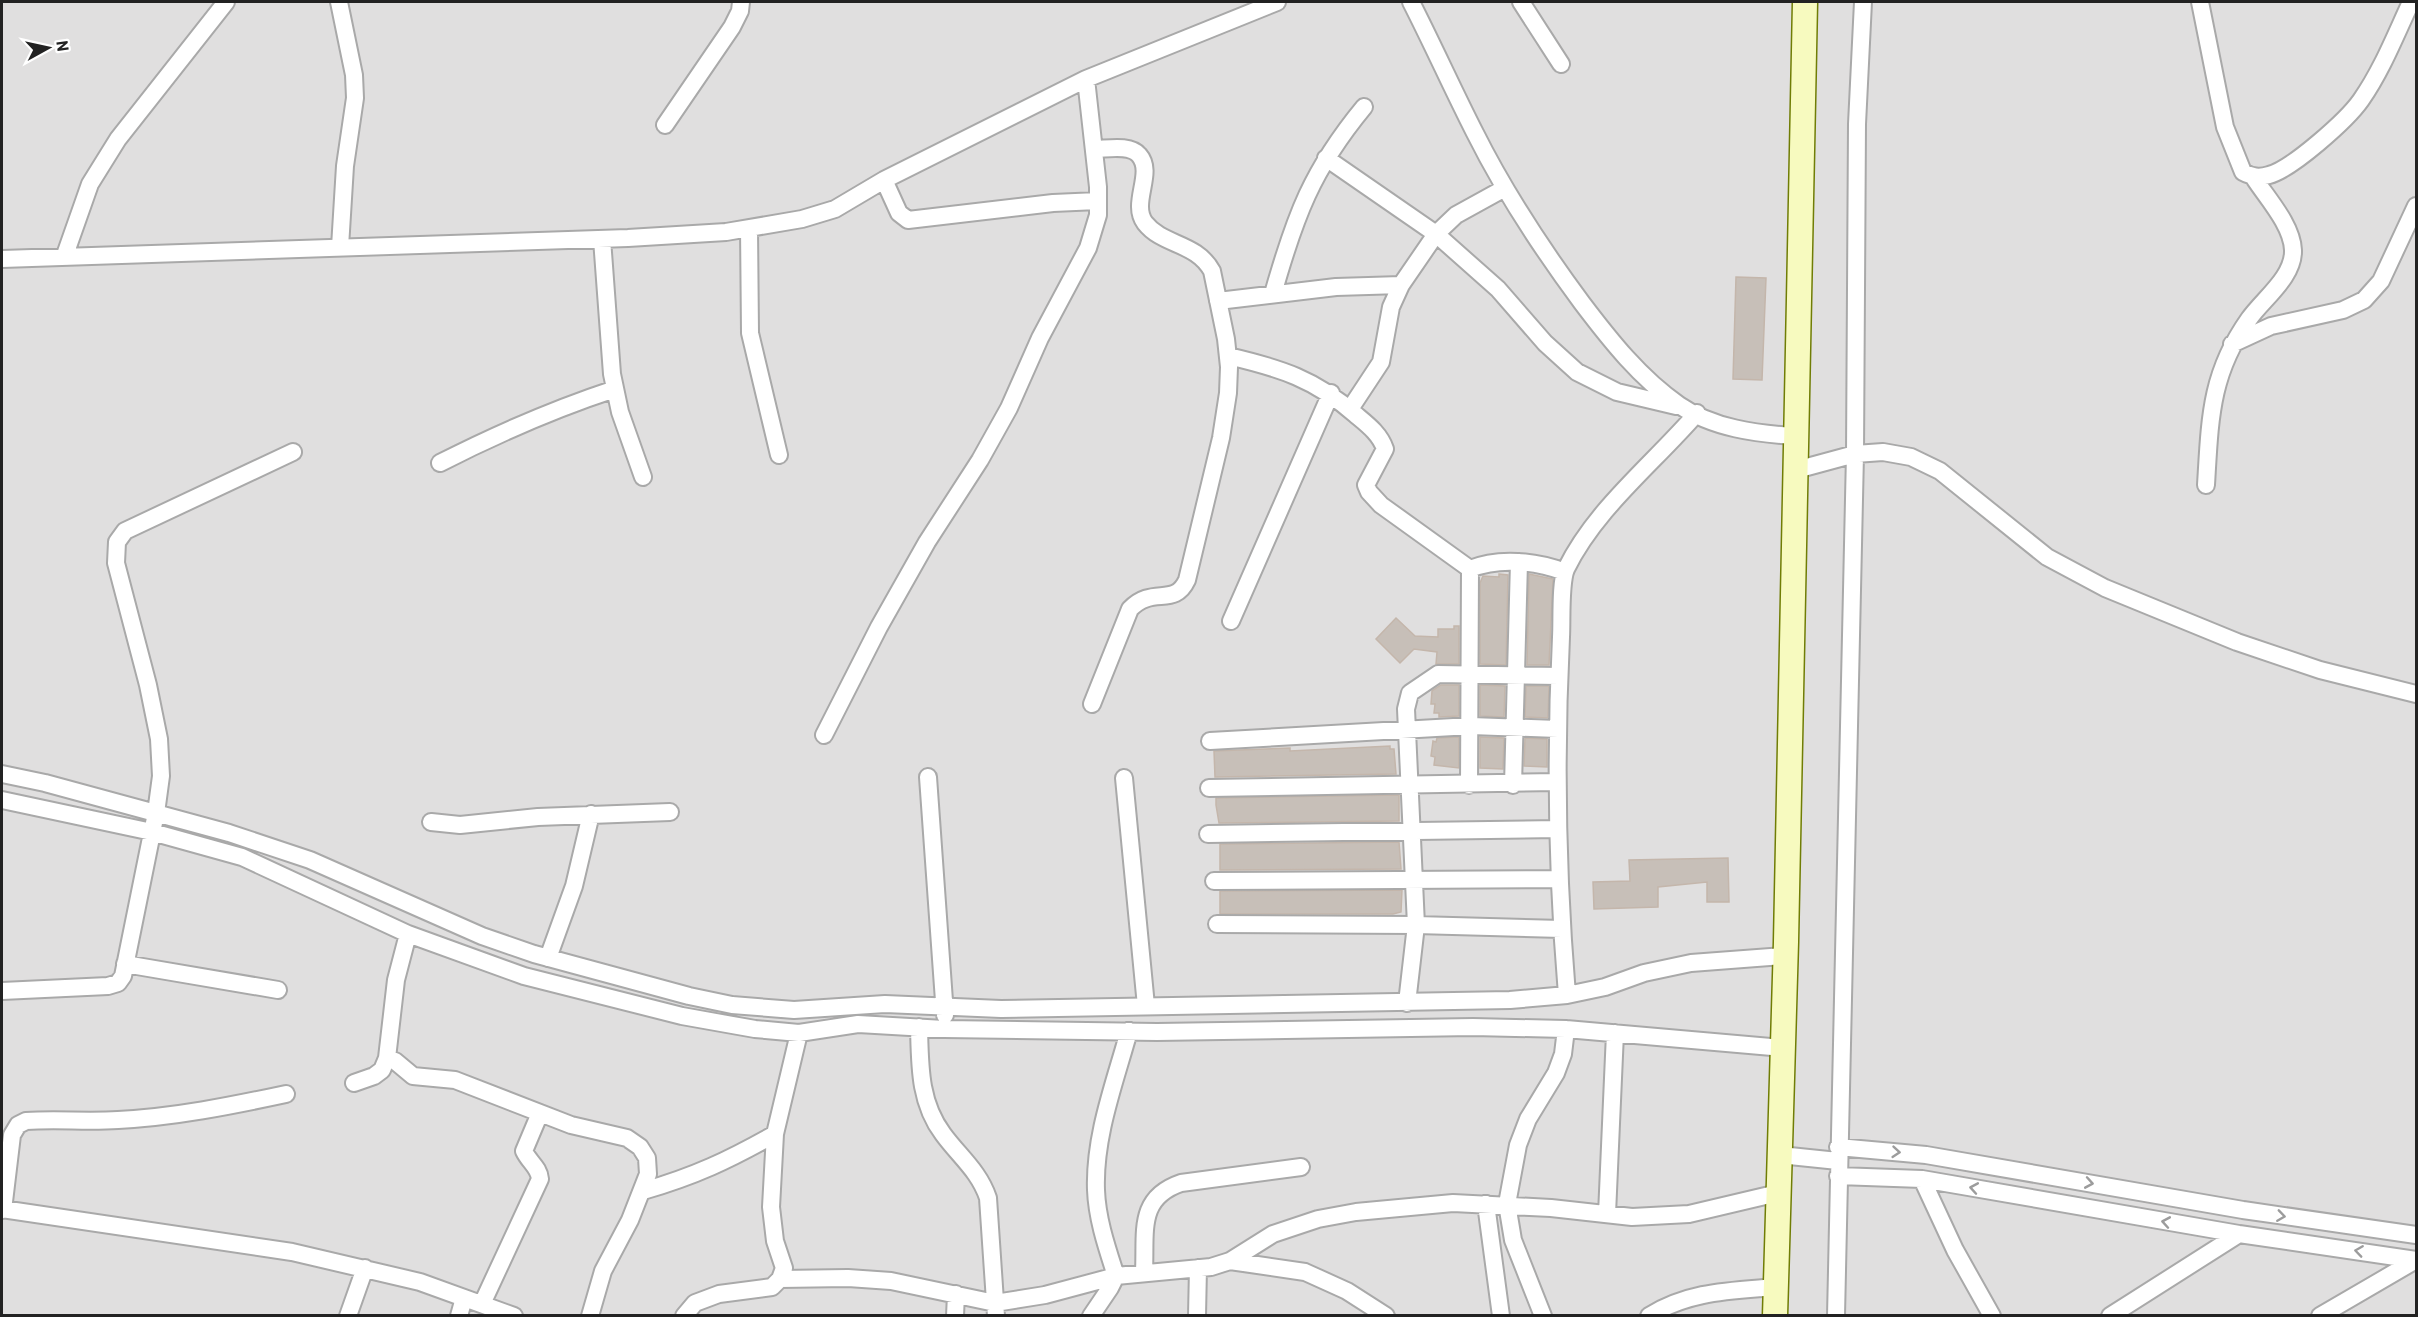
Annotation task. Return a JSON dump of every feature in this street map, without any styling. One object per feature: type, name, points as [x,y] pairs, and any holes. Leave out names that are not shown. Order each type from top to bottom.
[{"type":"street","points":[[65,255],[90,184],[118,138],[226,2]]},
{"type":"street","points":[[339,2],[354,75],[355,98],[344,176],[340,247]]},
{"type":"street","points":[[665,125],[732,27],[740,11],[741,2]]},
{"type":"street","points":[[2,259],[65,255],[602,239],[749,228],[802,219],[835,209],[884,180],[1086,79],[1277,2]]},
{"type":"street","points":[[1412,2],[1475,134],[1505,188],[1549,258],[1600,327],[1642,375],[1680,407]]},
{"type":"street","points":[[1521,2],[1561,64]]},
{"type":"street","points":[[1775,1316],[1805,2]]},
{"type":"street","points":[[1836,1316],[1855,454],[1857,124],[1863,2]]},
{"type":"street","points":[[2200,2],[2225,127],[2243,172],[2254,178],[2287,231],[2293,249],[2291,263],[2282,279],[2259,304],[2231,345],[2218,378],[2210,425],[2206,485]]},
{"type":"street","points":[[2254,178],[2271,175],[2294,160],[2331,132],[2361,101],[2411,2]]},
{"type":"street","points":[[824,735],[879,627],[927,542],[980,460],[1009,408],[1040,338],[1088,248],[1098,215],[1098,201],[1086,79]]},
{"type":"street","points":[[1273,294],[1290,236],[1310,186],[1334,144],[1364,107]]},
{"type":"street","points":[[1092,704],[1130,609],[1140,599],[1151,595],[1175,596],[1182,590],[1187,580],[1221,438],[1228,393],[1228,356],[1212,271],[1206,259],[1157,233],[1146,224],[1140,213],[1143,162],[1138,153],[1128,149],[1094,149]]},
{"type":"street","points":[[1326,158],[1436,234],[1498,289],[1545,343],[1577,372],[1617,392],[1680,407],[1730,428],[1756,434],[1796,436]]},
{"type":"street","points":[[884,180],[899,213],[908,220],[1053,203],[1098,201]]},
{"type":"street","points":[[1350,409],[1381,362],[1391,307],[1401,285],[1436,234],[1456,215],[1505,188]]},
{"type":"street","points":[[2231,345],[2271,326],[2343,310],[2364,300],[2381,281],[2416,206]]},
{"type":"street","points":[[749,228],[750,333],[780,455]]},
{"type":"street","points":[[602,239],[607,322],[615,389],[620,412],[644,477]]},
{"type":"street","points":[[1218,301],[1336,287],[1401,285]]},
{"type":"street","points":[[1228,356],[1299,377],[1331,393],[1350,409],[1382,439],[1385,449],[1366,485],[1369,492],[1381,505],[1470,569]]},
{"type":"street","points":[[440,463],[543,414],[615,389]]},
{"type":"street","points":[[1231,621],[1331,393]]},
{"type":"street","points":[[1567,995],[1558,879],[1557,782],[1559,676],[1565,572],[1592,528],[1629,484],[1696,414]]},
{"type":"street","points":[[2,991],[108,986],[118,983],[125,964],[156,813],[161,776],[159,739],[116,563],[117,542],[125,531],[293,452]]},
{"type":"street","points":[[1796,470],[1855,454],[1883,452],[1911,457],[1940,471],[2047,557],[2105,588],[2236,642],[2320,670],[2416,694]]},
{"type":"street","points":[[1470,569],[1482,564],[1519,562],[1543,563],[1565,572]]},
{"type":"street","points":[[1514,785],[1519,562]]},
{"type":"street","points":[[1469,785],[1470,569]]},
{"type":"street","points":[[1407,1003],[1416,925],[1406,709],[1410,693],[1438,674],[1559,676]]},
{"type":"street","points":[[1210,741],[1471,726],[1558,729]]},
{"type":"street","points":[[2,774],[156,813],[310,860],[482,936],[548,958],[688,996],[732,1005],[794,1010],[885,1004],[944,1018],[1129,1031],[1566,1029],[1782,1048]]},
{"type":"street","points":[[928,777],[944,1018]]},
{"type":"street","points":[[1124,778],[1146,1006]]},
{"type":"street","points":[[1209,788],[1514,785],[1557,782]]},
{"type":"street","points":[[2,800],[152,832],[242,856],[408,934],[524,976],[670,1013],[755,1029],[799,1033],[858,1024],[919,1027],[944,1018],[1001,1010],[1510,1000],[1567,995],[1691,963],[1784,956]]},
{"type":"street","points":[[431,822],[460,825],[591,814],[670,812]]},
{"type":"street","points":[[548,958],[574,886],[591,814]]},
{"type":"street","points":[[1208,834],[1558,829]]},
{"type":"street","points":[[1214,881],[1558,879]]},
{"type":"street","points":[[1217,924],[1416,925],[1562,929]]},
{"type":"street","points":[[354,1083],[374,1076],[382,1070],[387,1058],[396,980],[408,934]]},
{"type":"street","points":[[125,964],[278,990]]},
{"type":"street","points":[[919,1027],[921,1079],[928,1111],[943,1134],[983,1184],[988,1198],[996,1309]]},
{"type":"street","points":[[1543,1316],[1513,1240],[1507,1204],[1518,1145],[1528,1119],[1556,1073],[1563,1054],[1566,1029]]},
{"type":"street","points":[[1091,1316],[1116,1275],[1102,1230],[1096,1190],[1098,1150],[1129,1031]]},
{"type":"street","points":[[684,1316],[695,1303],[719,1294],[772,1287],[780,1280],[784,1268],[775,1241],[771,1207],[775,1134],[799,1033]]},
{"type":"street","points":[[1607,1214],[1615,1033]]},
{"type":"street","points":[[387,1058],[395,1060],[413,1076],[455,1080],[571,1125],[627,1138],[640,1147],[646,1158],[648,1174],[644,1191],[603,1271],[590,1316]]},
{"type":"street","points":[[286,1094],[227,1107],[169,1115],[117,1120],[26,1121],[18,1125],[12,1135],[2,1210],[292,1252],[420,1282],[514,1316]]},
{"type":"street","points":[[482,1304],[540,1179],[539,1170],[528,1160],[524,1151],[540,1113]]},
{"type":"street","points":[[644,1191],[687,1179],[724,1163],[775,1134]]},
{"type":"street","points":[[1780,1155],[1838,1161],[1922,1179],[2239,1234],[2416,1260]]},
{"type":"street","points":[[1838,1161],[1926,1155],[2243,1210],[2416,1235]]},
{"type":"street","points":[[1144,1271],[1147,1217],[1151,1202],[1164,1189],[1181,1183],[1301,1167]]},
{"type":"street","points":[[1922,1179],[1955,1250],[1991,1315]]},
{"type":"street","points":[[780,1280],[848,1278],[891,1281],[956,1294],[996,1309],[1116,1275],[1198,1268],[1230,1261],[1273,1234],[1318,1219],[1399,1208],[1486,1204],[1507,1204],[1632,1217],[1689,1214],[1778,1193]]},
{"type":"street","points":[[1486,1204],[1501,1316]]},
{"type":"street","points":[[2110,1316],[2239,1234]]},
{"type":"street","points":[[2320,1316],[2416,1260]]},
{"type":"street","points":[[1230,1261],[1305,1272],[1326,1280],[1368,1310],[1386,1316]]},
{"type":"street","points":[[348,1316],[365,1268]]},
{"type":"street","points":[[1197,1316],[1198,1268]]},
{"type":"street","points":[[1649,1316],[1682,1299],[1709,1292],[1776,1287]]},
{"type":"street","points":[[955,1316],[956,1294]]},
{"type":"street","points":[[459,1316],[464,1298]]},
{"type":"shaded area","points":[[2,2],[2416,2],[2416,1315],[2,1315]]},
{"type":"building","points":[[1736,277],[1766,278],[1762,380],[1733,379]]},
{"type":"building","points":[[1499,574],[1508,575],[1506,665],[1480,664],[1480,583],[1483,576],[1499,577]]},
{"type":"building","points":[[1529,574],[1553,579],[1549,665],[1527,665]]},
{"type":"building","points":[[1396,618],[1415,636],[1438,637],[1438,629],[1454,629],[1454,626],[1459,626],[1459,664],[1436,664],[1437,652],[1414,649],[1400,663],[1376,639]]},
{"type":"building","points":[[1441,685],[1459,685],[1459,716],[1439,717],[1439,713],[1434,713],[1435,704],[1431,704],[1432,691]]},
{"type":"building","points":[[1480,685],[1505,686],[1504,717],[1480,716]]},
{"type":"building","points":[[1526,686],[1549,686],[1548,718],[1525,717]]},
{"type":"building","points":[[1459,737],[1459,768],[1434,765],[1435,757],[1431,756],[1433,741],[1436,742],[1437,738]]},
{"type":"building","points":[[1480,737],[1504,738],[1503,769],[1480,768]]},
{"type":"building","points":[[1525,738],[1547,739],[1547,767],[1524,766]]},
{"type":"building","points":[[1390,746],[1390,749],[1394,749],[1396,774],[1215,777],[1214,751],[1290,748],[1290,751]]},
{"type":"building","points":[[1399,795],[1399,821],[1219,823],[1216,805],[1216,798]]},
{"type":"building","points":[[1399,842],[1401,869],[1220,870],[1220,844]]},
{"type":"building","points":[[1728,858],[1729,902],[1707,902],[1707,882],[1658,887],[1658,907],[1594,909],[1593,882],[1630,881],[1629,860]]},
{"type":"building","points":[[1402,890],[1401,912],[1393,914],[1220,914],[1220,891]]}]
